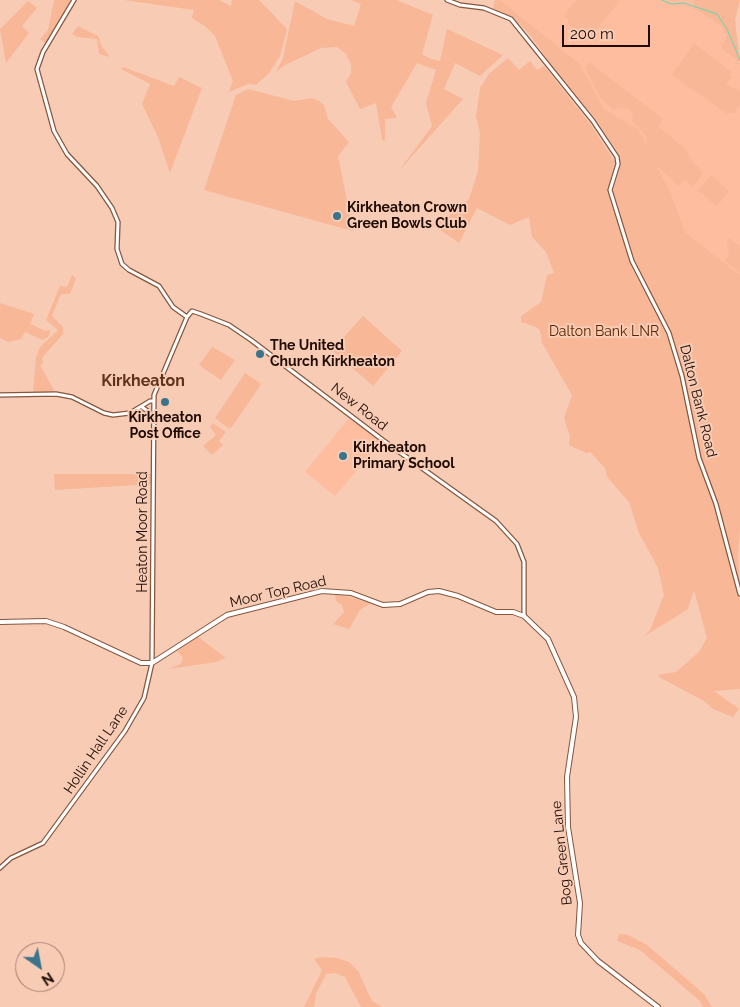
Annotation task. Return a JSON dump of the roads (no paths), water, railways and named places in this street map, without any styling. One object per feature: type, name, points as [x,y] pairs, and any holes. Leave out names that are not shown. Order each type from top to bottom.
[{"type":"main road","name":"Moor Top Road","points":[[152,663],[227,615],[322,591],[362,596],[383,606],[400,604],[428,592],[439,591],[458,596],[496,612],[512,612],[524,616]]},
{"type":"main road","name":"Bog Green Lane","points":[[524,616],[551,644],[574,697],[576,717],[567,777],[568,827],[580,903],[578,935],[581,943],[598,961],[658,1007]]},
{"type":"main road","points":[[0,622],[46,621],[64,627],[141,663],[152,663]]},
{"type":"street","points":[[74,0],[43,52],[37,69],[54,131],[62,146],[101,191],[117,219],[118,258],[127,269],[159,286],[173,307],[187,317]]},
{"type":"street","name":"Dalton Bank Road","points":[[447,0],[460,5],[484,8],[511,19],[531,40],[550,69],[593,121],[617,157],[618,164],[610,190],[632,262],[668,333],[677,359],[699,458],[716,504],[740,594]]},
{"type":"street","name":"Heaton Moor Road","points":[[152,663],[154,401],[157,388],[187,317],[192,311]]},
{"type":"street","name":"New Road","points":[[192,311],[229,325],[267,350],[384,440],[496,521],[517,544],[524,562],[524,616]]},
{"type":"street","points":[[0,395],[62,395],[72,397],[113,416],[130,414],[150,401],[154,401]]},
{"type":"street","points":[[141,407],[154,415]]},
{"type":"street","name":"Hollin Hall Lane","points":[[0,868],[11,858],[43,843],[125,731],[144,698],[152,663]]},
{"type":"waterway","points":[[662,0],[671,4],[684,3],[717,14],[727,29],[740,60]]},
{"type":"place","name":"Kirkheaton Crown Green Bowls Club","points":[[337,216]]},
{"type":"place","name":"The United Church Kirkheaton","points":[[260,354]]},
{"type":"place","name":"Kirkheaton Post Office","points":[[165,402]]},
{"type":"place","name":"Kirkheaton Primary School","points":[[343,456]]},
{"type":"district","name":"Kirkheaton","points":[[143,381]]},
{"type":"park label","name":"Dalton Bank LNR","points":[[604,332]]}]
